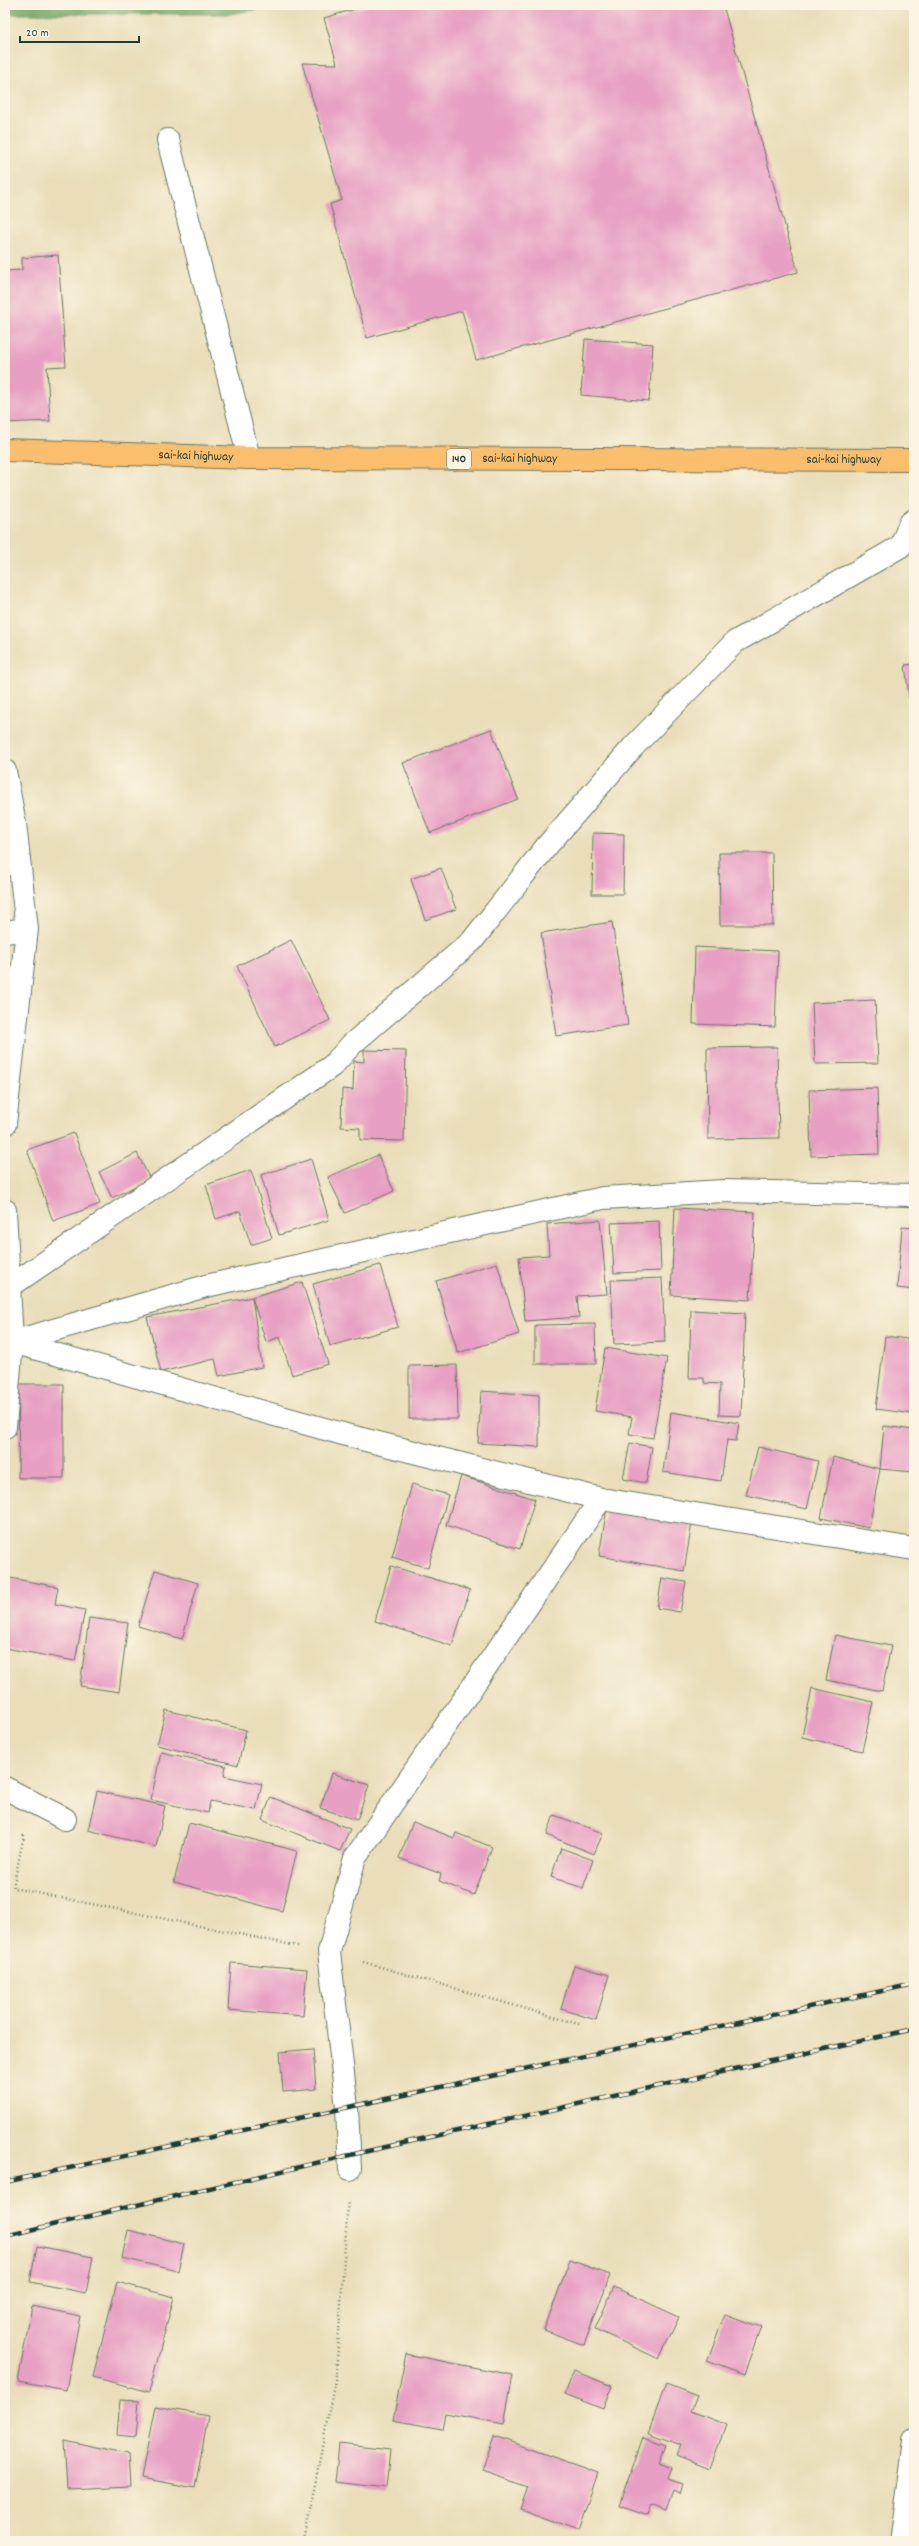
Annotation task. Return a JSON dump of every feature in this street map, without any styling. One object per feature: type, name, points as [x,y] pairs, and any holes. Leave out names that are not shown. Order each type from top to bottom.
[{"type":"highway","name":"sai-kai highway","points":[[5,450],[249,458],[914,460]]},
{"type":"street","points":[[168,140],[249,458]]},
{"type":"street","points":[[9,1287],[332,1066],[352,1044],[472,941],[546,847],[633,747],[735,642],[901,546],[910,524],[914,520]]},
{"type":"street","points":[[5,771],[15,824],[27,929],[5,1124]]},
{"type":"street","points":[[5,932],[27,929]]},
{"type":"street","points":[[9,1343],[206,1286],[603,1198],[723,1191],[914,1195]]},
{"type":"street","points":[[5,1210],[9,1287],[9,1343],[5,1427]]},
{"type":"street","points":[[9,1343],[350,1436],[600,1499],[914,1549]]},
{"type":"street","points":[[350,2169],[347,2108],[329,1952],[355,1858],[600,1499]]},
{"type":"street","points":[[5,1788],[65,1819]]},
{"type":"street","points":[[900,2541],[914,2442]]},
{"type":"path","points":[[32,1801],[13,1888],[329,1952],[579,2024]]},
{"type":"path","points":[[304,2541],[336,2375],[350,2169]]},
{"type":"green space","points":[[5,5],[285,5],[229,14],[5,14]]},
{"type":"building","points":[[369,5],[723,5],[798,272],[476,360],[462,311],[367,338],[330,204],[342,200],[302,63],[337,64],[324,18]]},
{"type":"building","points":[[58,255],[66,366],[47,367],[50,421],[5,423],[5,271],[22,270],[22,258]]},
{"type":"building","points":[[585,339],[653,344],[649,401],[581,395]]},
{"type":"building","points":[[914,664],[914,728],[913,728],[905,665]]},
{"type":"building","points":[[491,729],[518,799],[430,833],[403,763]]},
{"type":"building","points":[[593,833],[624,834],[623,894],[592,894]]},
{"type":"building","points":[[719,853],[772,853],[773,925],[720,925]]},
{"type":"building","points":[[441,868],[456,909],[425,920],[411,879]]},
{"type":"building","points":[[612,922],[628,1025],[556,1036],[541,933]]},
{"type":"building","points":[[291,940],[330,1020],[275,1047],[237,966]]},
{"type":"building","points":[[695,947],[778,951],[775,1027],[693,1024]]},
{"type":"building","points":[[875,1000],[878,1063],[815,1064],[812,1003]]},
{"type":"building","points":[[777,1047],[779,1138],[708,1139],[707,1048]]},
{"type":"building","points":[[364,1050],[406,1051],[404,1141],[360,1140],[360,1128],[341,1127],[342,1089],[353,1090],[354,1061],[364,1062]]},
{"type":"building","points":[[877,1088],[879,1154],[811,1156],[809,1090]]},
{"type":"building","points":[[74,1133],[100,1204],[53,1221],[27,1150]]},
{"type":"building","points":[[137,1153],[150,1179],[112,1198],[99,1172]]},
{"type":"building","points":[[378,1155],[394,1191],[345,1213],[328,1177]]},
{"type":"building","points":[[311,1159],[329,1220],[279,1235],[261,1175]]},
{"type":"building","points":[[251,1170],[272,1238],[251,1245],[240,1211],[216,1219],[206,1185]]},
{"type":"building","points":[[675,1208],[755,1212],[750,1300],[671,1295]]},
{"type":"building","points":[[600,1220],[607,1294],[577,1296],[579,1317],[525,1321],[519,1257],[549,1255],[547,1224]]},
{"type":"building","points":[[659,1221],[661,1271],[614,1273],[611,1223]]},
{"type":"building","points":[[902,1227],[914,1228],[914,1290],[897,1288]]},
{"type":"building","points":[[497,1263],[519,1334],[458,1353],[436,1281]]},
{"type":"building","points":[[380,1265],[398,1327],[330,1346],[313,1284]]},
{"type":"building","points":[[662,1278],[665,1342],[614,1344],[611,1280]]},
{"type":"building","points":[[302,1282],[328,1364],[292,1375],[280,1337],[266,1342],[252,1297]]},
{"type":"building","points":[[252,1297],[262,1367],[219,1376],[215,1359],[161,1372],[147,1317]]},
{"type":"building","points":[[691,1310],[745,1313],[741,1416],[719,1415],[720,1384],[704,1383],[704,1378],[689,1378]]},
{"type":"building","points":[[595,1324],[596,1364],[535,1364],[535,1325]]},
{"type":"building","points":[[885,1336],[914,1340],[914,1414],[876,1409]]},
{"type":"building","points":[[605,1348],[667,1358],[653,1438],[629,1434],[632,1417],[595,1411]]},
{"type":"building","points":[[457,1365],[458,1419],[409,1419],[409,1366]]},
{"type":"building","points":[[19,1384],[64,1384],[64,1478],[18,1478]]},
{"type":"building","points":[[481,1391],[539,1395],[539,1447],[478,1443]]},
{"type":"building","points":[[671,1412],[739,1423],[736,1441],[727,1440],[721,1481],[663,1472]]},
{"type":"building","points":[[884,1426],[914,1430],[914,1472],[880,1469]]},
{"type":"building","points":[[630,1443],[652,1447],[646,1483],[623,1479]]},
{"type":"building","points":[[758,1447],[818,1461],[807,1509],[746,1495]]},
{"type":"building","points":[[833,1457],[880,1469],[869,1528],[821,1518]]},
{"type":"building","points":[[461,1476],[535,1499],[520,1549],[446,1525]]},
{"type":"building","points":[[412,1484],[448,1495],[428,1568],[392,1557]]},
{"type":"building","points":[[607,1508],[692,1523],[684,1571],[599,1556]]},
{"type":"building","points":[[391,1566],[470,1590],[452,1646],[375,1621]]},
{"type":"building","points":[[155,1570],[198,1583],[182,1639],[138,1626]]},
{"type":"building","points":[[5,1577],[58,1587],[55,1604],[85,1610],[75,1661],[5,1648]]},
{"type":"building","points":[[662,1578],[686,1582],[680,1612],[657,1608]]},
{"type":"building","points":[[89,1618],[128,1623],[119,1692],[80,1686]]},
{"type":"building","points":[[835,1635],[891,1646],[882,1691],[826,1680]]},
{"type":"building","points":[[812,1688],[873,1702],[862,1751],[802,1737]]},
{"type":"building","points":[[166,1710],[246,1730],[238,1765],[157,1745]]},
{"type":"building","points":[[161,1752],[226,1766],[224,1776],[262,1784],[256,1810],[210,1801],[208,1813],[151,1800]]},
{"type":"building","points":[[332,1773],[369,1785],[357,1820],[320,1808]]},
{"type":"building","points":[[97,1791],[165,1806],[156,1847],[88,1830]]},
{"type":"building","points":[[271,1797],[350,1829],[340,1851],[262,1820]]},
{"type":"building","points":[[554,1815],[603,1833],[594,1854],[547,1835]]},
{"type":"building","points":[[413,1822],[454,1838],[456,1833],[492,1847],[474,1895],[439,1881],[441,1874],[399,1858]]},
{"type":"building","points":[[189,1823],[297,1851],[282,1911],[174,1882]]},
{"type":"building","points":[[561,1848],[593,1860],[583,1888],[551,1877]]},
{"type":"building","points":[[231,1963],[307,1969],[303,2016],[228,2010]]},
{"type":"building","points":[[574,1965],[609,1975],[596,2020],[561,2009]]},
{"type":"building","points":[[313,2049],[316,2089],[283,2092],[280,2052]]},
{"type":"building","points":[[128,2230],[184,2244],[178,2271],[122,2258]]},
{"type":"building","points":[[37,2246],[93,2257],[86,2293],[30,2282]]},
{"type":"building","points":[[570,2260],[610,2275],[584,2345],[544,2330]]},
{"type":"building","points":[[117,2282],[174,2297],[149,2392],[93,2377]]},
{"type":"building","points":[[614,2287],[679,2317],[659,2359],[595,2329]]},
{"type":"building","points":[[32,2306],[80,2316],[66,2390],[18,2381]]},
{"type":"building","points":[[725,2314],[761,2327],[744,2375],[707,2361]]},
{"type":"building","points":[[406,2354],[513,2375],[504,2424],[445,2413],[442,2429],[393,2420]]},
{"type":"building","points":[[574,2371],[612,2386],[603,2409],[565,2394]]},
{"type":"building","points":[[666,2384],[697,2396],[691,2411],[726,2425],[710,2468],[677,2455],[681,2445],[648,2433]]},
{"type":"building","points":[[120,2400],[139,2401],[136,2437],[117,2435]]},
{"type":"building","points":[[155,2406],[208,2416],[195,2488],[141,2478]]},
{"type":"building","points":[[494,2436],[598,2473],[578,2530],[520,2509],[528,2487],[482,2471]]},
{"type":"building","points":[[643,2437],[666,2445],[659,2463],[672,2468],[668,2479],[682,2484],[679,2494],[673,2491],[666,2511],[651,2505],[647,2516],[619,2506]]},
{"type":"building","points":[[64,2440],[128,2454],[130,2486],[67,2489]]},
{"type":"building","points":[[339,2444],[390,2450],[386,2488],[335,2482]]},
{"type":"railway","points":[[5,2182],[914,1984]]},
{"type":"railway","points":[[5,2236],[350,2155],[914,2029]]}]
